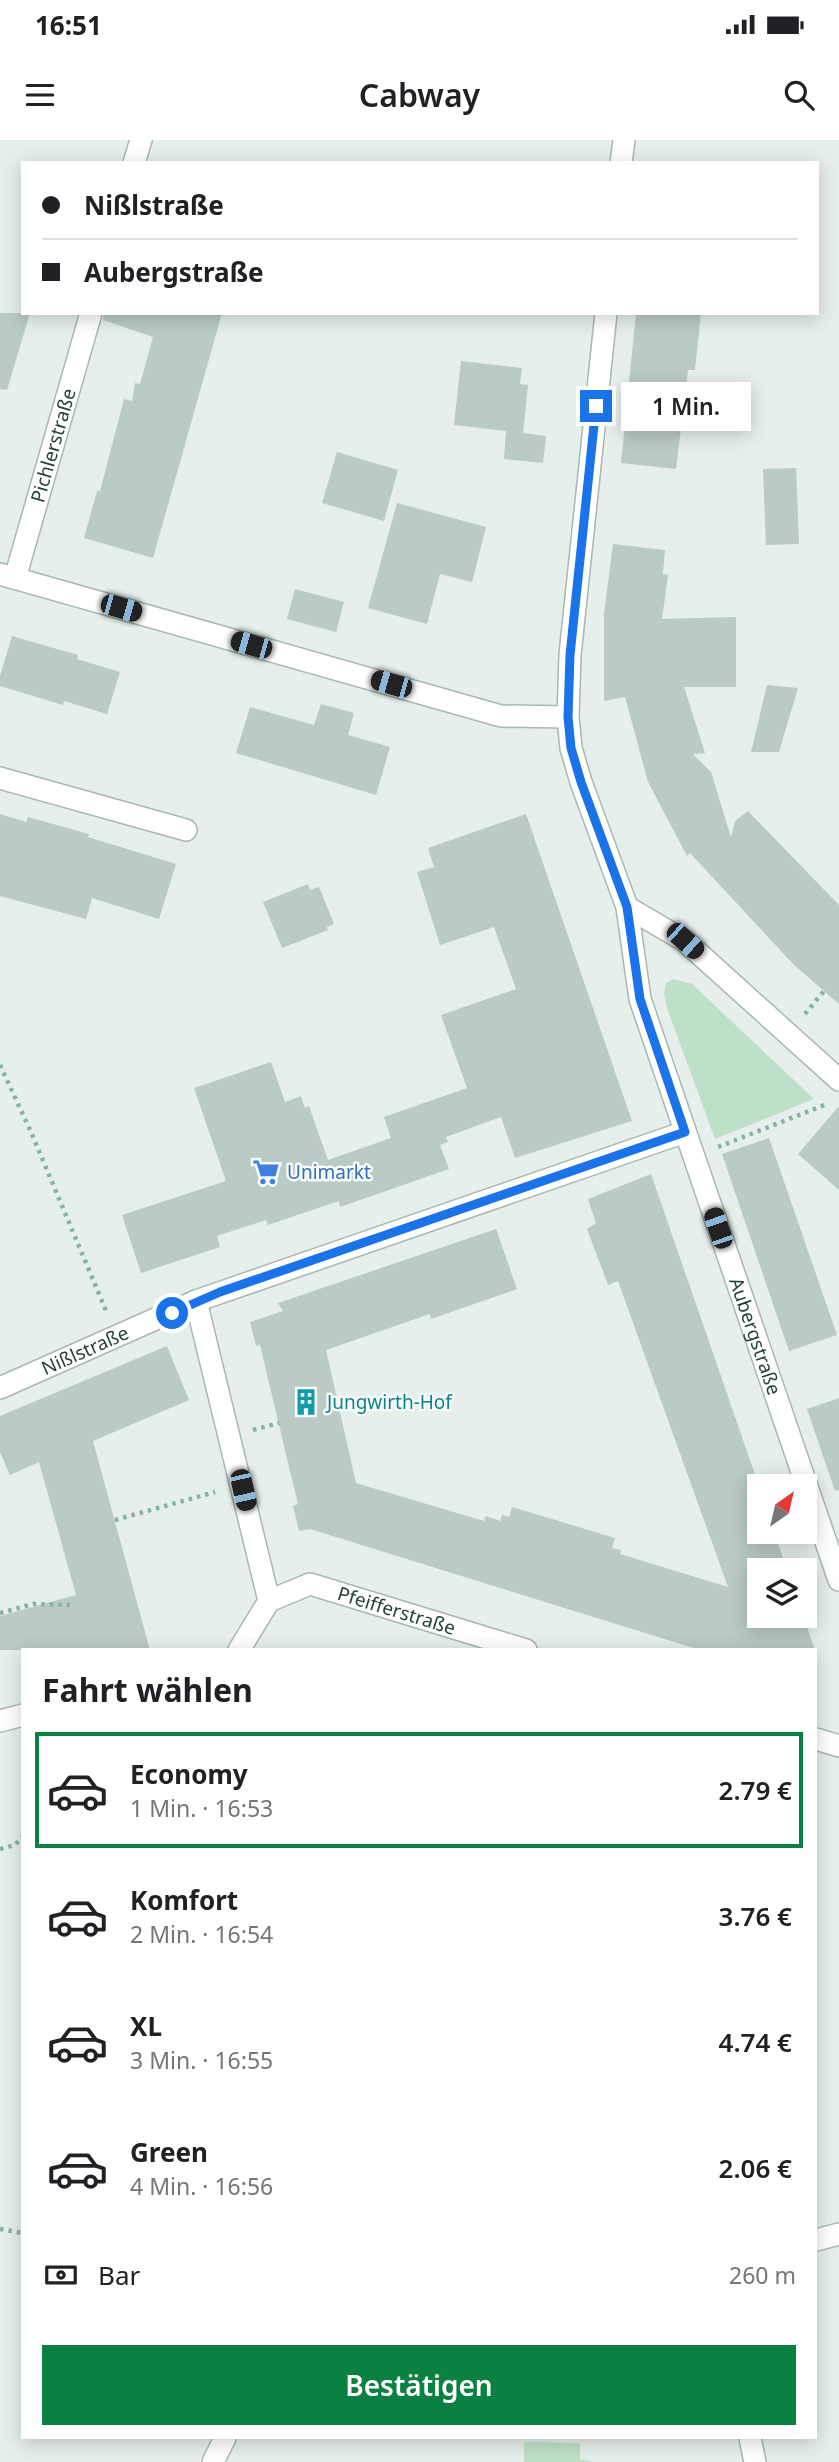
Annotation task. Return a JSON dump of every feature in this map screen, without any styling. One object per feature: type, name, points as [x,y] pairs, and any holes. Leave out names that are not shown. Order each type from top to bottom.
[{"type":"street","points":[[135,161],[141,140]]},
{"type":"street","points":[[621,161],[624,140]]},
{"type":"street","name":"Pichlerstraße","points":[[7,576],[90,315]]},
{"type":"street","name":"Aubergstraße","points":[[606,315],[570,655],[568,717],[571,748],[627,907],[640,999],[839,1580]]},
{"type":"street","points":[[7,576],[501,716],[568,717]]},
{"type":"street","points":[[0,778],[186,830]]},
{"type":"street","points":[[627,907],[685,941],[839,1080]]},
{"type":"street","name":"Nißlstraße","points":[[0,1388],[196,1301],[685,1132]]},
{"type":"street","points":[[196,1301],[269,1601],[240,1648]]},
{"type":"street","name":"Pfeifferstraße","points":[[269,1601],[310,1584],[519,1648]]},
{"type":"street","points":[[0,1721],[21,1716]]},
{"type":"street","points":[[817,1739],[839,1746]]},
{"type":"street","points":[[817,2240],[839,2234]]},
{"type":"street","points":[[213,2462],[224,2439]]},
{"type":"street","points":[[750,2439],[755,2462]]},
{"type":"path","points":[[805,1014],[824,991]]},
{"type":"path","points":[[0,1065],[109,1317]]},
{"type":"path","points":[[714,1148],[828,1104]]},
{"type":"path","points":[[253,1430],[279,1423]]},
{"type":"path","points":[[115,1520],[215,1491]]},
{"type":"path","points":[[0,1613],[33,1604],[70,1605]]},
{"type":"path","points":[[0,1849],[15,1845],[21,1838]]},
{"type":"path","points":[[0,2230],[21,2232]]},
{"type":"green space","points":[[674,979],[692,984],[814,1099],[715,1139],[667,1008],[664,993],[666,983]]},
{"type":"green space","points":[[524,2442],[580,2443],[580,2459],[593,2462],[524,2462]]},
{"type":"building","points":[[0,313],[29,315],[7,390],[0,389]]},
{"type":"building","points":[[104,315],[221,315],[153,558],[84,538],[97,491],[100,491],[124,399],[132,401],[135,383],[140,384],[153,337],[103,320]]},
{"type":"building","points":[[636,315],[701,315],[695,370],[688,370],[676,469],[621,463]]},
{"type":"building","points":[[461,361],[522,368],[520,384],[528,385],[523,433],[546,436],[543,463],[504,459],[506,431],[454,425]]},
{"type":"building","points":[[337,452],[398,470],[384,521],[322,503]]},
{"type":"building","points":[[796,468],[799,544],[766,545],[763,469]]},
{"type":"building","points":[[397,503],[486,527],[472,582],[440,574],[427,624],[368,608]]},
{"type":"building","points":[[613,544],[665,550],[663,574],[668,575],[662,619],[736,617],[736,687],[684,687],[705,753],[693,754],[711,772],[731,837],[735,821],[748,811],[839,905],[839,1004],[793,964],[690,853],[687,856],[648,782],[625,697],[604,701],[604,614]]},
{"type":"building","points":[[295,589],[344,602],[336,632],[287,619]]},
{"type":"building","points":[[12,636],[78,655],[77,659],[120,672],[107,714],[64,701],[63,705],[0,686],[0,676]]},
{"type":"building","points":[[767,685],[798,688],[779,752],[751,752]]},
{"type":"building","points":[[321,704],[354,713],[348,735],[390,747],[376,795],[236,753],[250,707],[314,725]]},
{"type":"building","points":[[0,814],[26,822],[28,817],[89,834],[88,837],[176,864],[159,919],[92,898],[86,919],[0,896]]},
{"type":"building","points":[[526,814],[632,1121],[515,1158],[501,1117],[446,1137],[448,1142],[440,1145],[449,1169],[340,1207],[339,1201],[268,1225],[266,1220],[217,1236],[220,1247],[141,1273],[122,1215],[226,1181],[194,1088],[271,1062],[285,1102],[301,1096],[305,1108],[309,1106],[328,1160],[391,1138],[384,1117],[467,1088],[441,1015],[516,989],[494,927],[440,945],[417,872],[434,867],[428,848]]},
{"type":"building","points":[[308,884],[310,890],[319,887],[334,924],[327,927],[328,930],[282,948],[263,902]]},
{"type":"building","points":[[839,1106],[839,1190],[798,1154]]},
{"type":"building","points":[[769,1138],[837,1335],[789,1351],[722,1154]]},
{"type":"building","points":[[651,1174],[755,1474],[747,1474],[747,1544],[778,1544],[783,1558],[747,1558],[747,1628],[807,1628],[814,1648],[694,1648],[310,1529],[299,1531],[293,1506],[298,1504],[260,1345],[256,1346],[250,1322],[283,1311],[278,1303],[496,1229],[517,1289],[431,1319],[430,1314],[326,1350],[356,1483],[484,1521],[486,1516],[500,1521],[502,1515],[509,1517],[512,1507],[615,1538],[612,1548],[621,1550],[620,1554],[728,1587],[618,1281],[608,1285],[587,1229],[596,1223],[588,1199]]},
{"type":"building","points":[[167,1346],[189,1400],[93,1441],[149,1648],[0,1650],[0,1616],[76,1595],[39,1462],[10,1475],[0,1452],[0,1416]]},
{"type":"building","points":[[839,1398],[839,1490],[835,1491],[807,1409]]},
{"type":"place","name":"Unimarkt","points":[[266,1172]]},
{"type":"place","name":"Jungwirth-Hof","points":[[306,1402]]},
{"type":"route","points":[[172,1313],[220,1292],[685,1132],[640,999],[627,907],[571,748],[568,717],[570,655],[596,406]]}]
